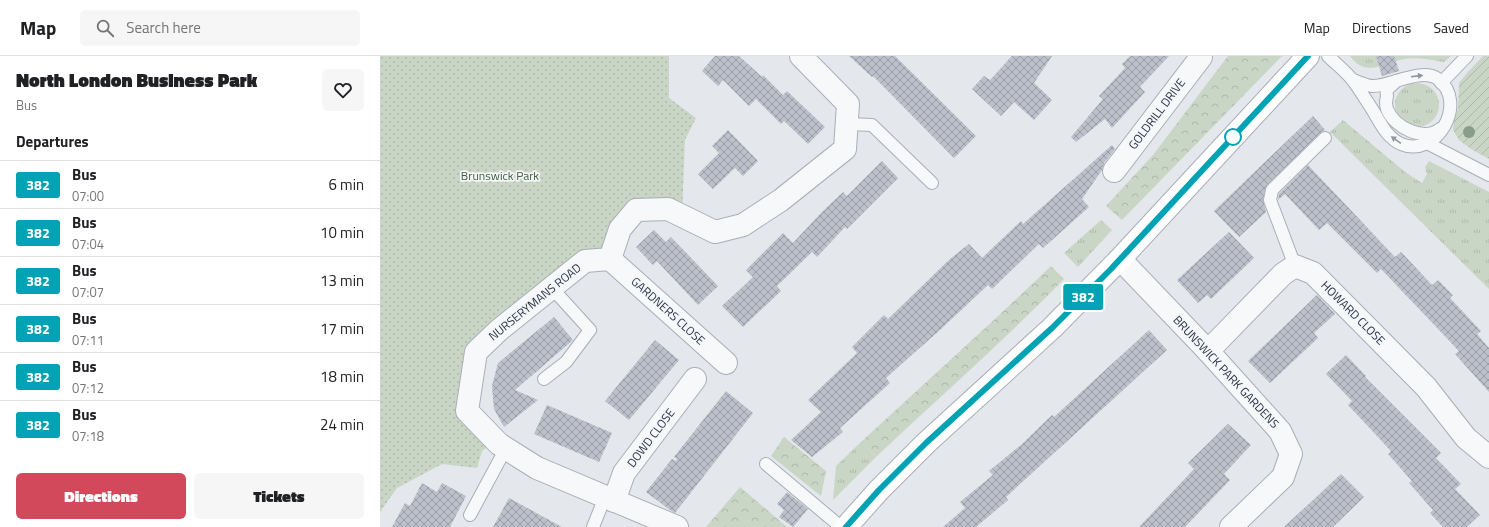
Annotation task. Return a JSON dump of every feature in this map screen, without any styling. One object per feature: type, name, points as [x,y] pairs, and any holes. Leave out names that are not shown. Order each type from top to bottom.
[{"type":"street","points":[[610,259],[620,229],[636,210],[668,209],[715,232],[743,225],[781,200],[845,149],[848,104],[801,56]]},
{"type":"street","name":"GOLDRILL DRIVE","points":[[1114,171],[1200,56]]},
{"type":"street","points":[[846,527],[879,490],[926,443],[1052,328],[1120,259],[1308,56]]},
{"type":"street","name":"NURSERYMANS ROAD","points":[[610,259],[585,261],[499,330],[476,352],[467,411],[499,444],[536,468],[677,527]]},
{"type":"street","name":"GARDNERS CLOSE","points":[[610,259],[726,363]]},
{"type":"street","name":"BRUNSWICK PARK GARDENS","points":[[1120,259],[1208,351],[1280,431],[1291,454],[1283,477],[1231,527]]},
{"type":"street","points":[[1208,351],[1283,274],[1295,266]]},
{"type":"street","name":"HOWARD CLOSE","points":[[1295,266],[1313,272],[1426,386],[1466,438],[1489,457]]},
{"type":"street","name":"DOWD CLOSE","points":[[610,499],[624,473],[695,379]]},
{"type":"lane","points":[[1328,56],[1353,80],[1379,123],[1400,144],[1413,146],[1427,143],[1446,125],[1450,114],[1450,102],[1445,87],[1437,78],[1423,75],[1372,86],[1353,80]]},
{"type":"lane","points":[[1441,83],[1467,56]]},
{"type":"lane","points":[[1397,81],[1387,90],[1386,99],[1387,109],[1397,123],[1409,131],[1422,134],[1436,132],[1446,125]]},
{"type":"lane","points":[[847,124],[872,125],[932,184]]},
{"type":"lane","points":[[1295,266],[1270,200],[1272,190],[1325,138]]},
{"type":"lane","points":[[1427,143],[1489,175]]},
{"type":"lane","points":[[544,379],[566,362],[590,330],[551,287]]},
{"type":"lane","points":[[470,515],[506,448]]},
{"type":"lane","points":[[766,464],[841,527]]},
{"type":"lane","points":[[593,527],[610,499]]},
{"type":"green space","name":"Brunswick Park","points":[[380,56],[669,56],[669,98],[696,118],[685,140],[682,216],[635,210],[608,258],[498,330],[466,403],[497,440],[482,451],[477,468],[442,464],[397,488],[380,512]]},
{"type":"green space","points":[[1228,56],[1282,56],[1122,220],[1106,206],[1153,155]]},
{"type":"green space","points":[[1350,56],[1451,56],[1444,62],[1409,58],[1382,66],[1368,68],[1356,63]]},
{"type":"green space","points":[[1483,56],[1489,56],[1489,159],[1459,140],[1453,130],[1454,120],[1458,109],[1459,83]]},
{"type":"green space","points":[[1417,83],[1429,87],[1435,93],[1439,105],[1435,117],[1429,123],[1417,127],[1405,123],[1399,117],[1395,105],[1399,93],[1405,87]]},
{"type":"green space","points":[[1343,120],[1405,172],[1422,183],[1427,174],[1425,167],[1429,161],[1489,192],[1489,289],[1330,132]]},
{"type":"green space","points":[[1101,220],[1112,230],[1078,267],[1064,253]]},
{"type":"green space","points":[[1051,266],[1064,279],[994,347],[876,457],[862,441]]},
{"type":"green space","points":[[784,437],[826,471],[821,496],[771,456]]},
{"type":"green space","points":[[862,441],[876,457],[833,500],[836,466]]},
{"type":"green space","points":[[740,487],[787,527],[706,527]]},
{"type":"building","points":[[715,56],[739,56],[762,77],[763,75],[783,95],[787,91],[825,127],[808,144],[784,121],[781,124],[756,99],[749,106],[723,80],[718,86],[702,71]]},
{"type":"building","points":[[849,56],[895,56],[976,136],[954,158],[873,76],[872,77]]},
{"type":"building","points":[[1012,56],[1052,56],[1034,83],[1052,100],[1034,120],[1014,102],[1001,116],[972,89],[984,76],[990,80]]},
{"type":"building","points":[[1130,56],[1169,56],[1140,87],[1145,92],[1112,128],[1105,119],[1076,142],[1071,137],[1103,99],[1099,96],[1125,68],[1122,64]]},
{"type":"building","points":[[1376,56],[1394,56],[1399,71],[1382,76]]},
{"type":"building","points":[[1313,116],[1325,130],[1320,133],[1267,185],[1263,199],[1266,212],[1239,237],[1214,211]]},
{"type":"building","points":[[728,130],[758,161],[743,176],[735,168],[713,189],[698,174],[719,153],[712,146]]},
{"type":"building","points":[[1112,145],[1115,149],[1104,163],[1102,170],[1082,199],[1089,207],[1043,248],[1039,244],[992,289],[988,285],[886,378],[890,383],[840,428],[843,432],[812,457],[791,440],[821,412],[808,400],[857,353],[852,347],[884,315],[888,319],[950,259],[969,244],[982,258],[1021,221],[1023,224]]},
{"type":"building","points":[[882,161],[898,178],[847,229],[845,227],[817,257],[812,252],[777,286],[781,291],[743,327],[722,306],[753,277],[746,270],[783,233],[793,243],[843,192],[847,196]]},
{"type":"building","points":[[1308,165],[1395,257],[1401,252],[1432,285],[1438,280],[1453,295],[1450,298],[1481,331],[1477,334],[1489,348],[1489,392],[1455,354],[1459,351],[1381,269],[1377,273],[1327,223],[1319,230],[1285,194],[1278,200],[1279,194]]},
{"type":"building","points":[[654,230],[666,242],[671,237],[718,286],[698,305],[657,261],[653,265],[636,247]]},
{"type":"building","points":[[1229,232],[1254,258],[1211,299],[1207,295],[1198,303],[1177,280]]},
{"type":"building","points":[[1317,295],[1335,314],[1314,333],[1318,338],[1270,383],[1248,361]]},
{"type":"building","points":[[554,317],[573,340],[515,390],[538,400],[504,427],[494,409],[492,386],[498,363]]},
{"type":"building","points":[[1149,330],[1167,350],[1006,497],[1008,500],[976,527],[943,527],[965,508],[960,502],[993,475],[989,471],[1022,444],[1052,415],[1054,417]]},
{"type":"building","points":[[655,340],[679,360],[629,420],[605,401]]},
{"type":"building","points":[[1346,355],[1366,376],[1365,377],[1441,453],[1436,458],[1461,484],[1455,489],[1480,515],[1467,527],[1443,527],[1430,513],[1433,510],[1409,483],[1412,481],[1388,454],[1391,451],[1348,405],[1352,401],[1326,374]]},
{"type":"building","points":[[726,391],[753,413],[675,513],[646,492],[672,459],[676,461],[677,459],[674,457]]},
{"type":"building","points":[[547,405],[612,433],[599,462],[534,434]]},
{"type":"building","points":[[1228,424],[1251,445],[1224,474],[1230,480],[1185,527],[1139,527],[1194,469],[1188,463]]},
{"type":"building","points":[[1341,474],[1364,497],[1333,527],[1284,527]]},
{"type":"building","points":[[422,483],[437,492],[442,483],[466,496],[450,527],[392,527],[405,503],[410,506]]},
{"type":"building","points":[[787,492],[808,509],[793,527],[779,517],[784,510],[777,504]]},
{"type":"building","points":[[509,498],[562,527],[493,527]]},
{"type":"bus line","name":"382","points":[[846,527],[879,490],[926,443],[1052,328],[1111,269],[1308,56]]}]
